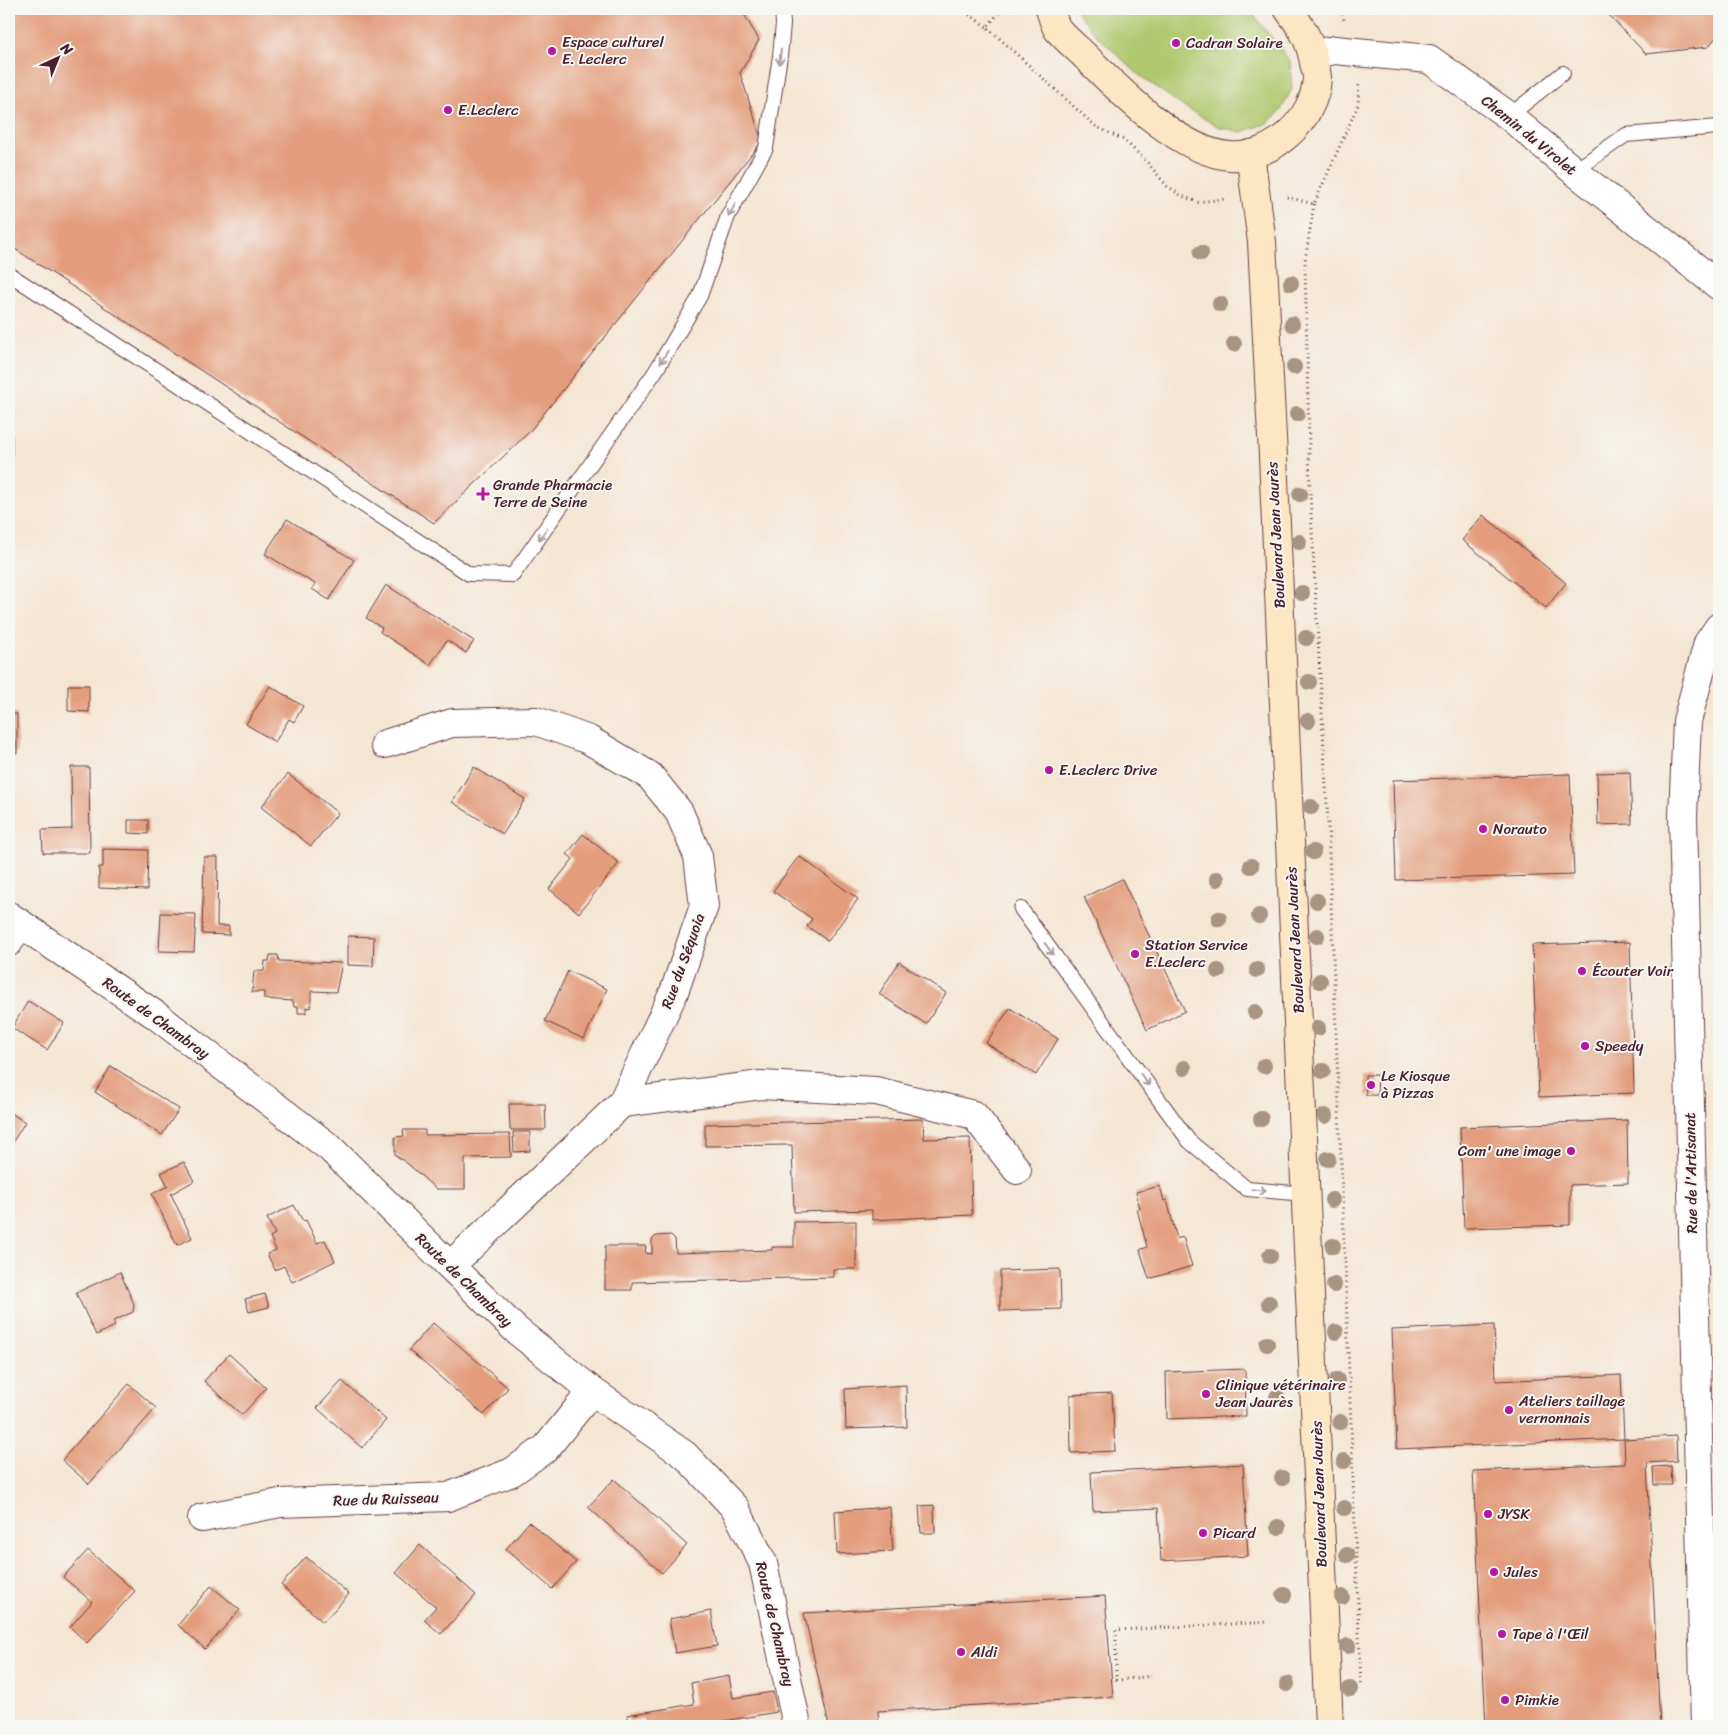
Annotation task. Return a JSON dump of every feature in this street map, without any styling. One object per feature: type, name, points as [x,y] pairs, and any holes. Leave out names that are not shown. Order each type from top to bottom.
[{"type":"main road","points":[[1050,9],[1058,29],[1111,82],[1162,126],[1188,144],[1230,156],[1250,154],[1269,148],[1296,128],[1312,100],[1317,77],[1313,54],[1307,36],[1288,9]]},
{"type":"main road","name":"Boulevard Jean Jaurès","points":[[1250,154],[1262,242],[1329,1726]]},
{"type":"street","name":"Chemin du Virolet","points":[[1313,54],[1335,50],[1429,59],[1509,116],[1574,171],[1719,286]]},
{"type":"street","name":"Rue de l'Artisanat","points":[[1705,1726],[1683,816],[1686,721],[1708,643],[1719,627]]},
{"type":"street","name":"Rue du Séquoia","points":[[385,744],[452,723],[536,721],[589,740],[650,776],[679,812],[698,856],[704,906],[674,992],[622,1103],[450,1266]]},
{"type":"street","name":"Route de Chambray","points":[[12,927],[157,1016],[330,1148],[516,1330],[592,1390],[685,1455],[735,1508],[763,1563],[797,1726]]},
{"type":"street","points":[[622,1103],[761,1085],[876,1091],[974,1116],[1017,1170]]},
{"type":"street","name":"Rue du Ruisseau","points":[[202,1518],[280,1503],[448,1497],[512,1472],[546,1448],[592,1390]]},
{"type":"lane","points":[[9,274],[469,574],[513,575],[565,504],[655,372],[700,296],[728,216],[766,148],[784,24],[782,9]]},
{"type":"lane","points":[[1509,116],[1563,73]]},
{"type":"lane","points":[[1574,171],[1626,135],[1719,127]]},
{"type":"lane","points":[[1021,910],[1189,1141],[1246,1189],[1306,1194]]},
{"type":"path","points":[[961,9],[986,27],[1096,126],[1124,140],[1147,162],[1167,186],[1182,196],[1198,202],[1217,200]]},
{"type":"path","points":[[986,27],[1002,9]]},
{"type":"path","points":[[1341,9],[1342,16]]},
{"type":"path","points":[[1360,86],[1358,105],[1314,204],[1305,261],[1310,493],[1329,843],[1361,1687]]},
{"type":"path","points":[[1284,196],[1314,204]]},
{"type":"path","points":[[1151,1676],[1114,1681],[1116,1630],[1268,1622]]},
{"type":"green space","points":[[1076,9],[1249,9],[1290,61],[1292,89],[1280,112],[1266,124],[1242,132],[1219,127],[1184,107],[1139,75],[1095,34]]},
{"type":"building","points":[[9,9],[741,9],[759,40],[740,73],[762,141],[530,431],[434,523],[9,245]]},
{"type":"building","points":[[1608,9],[1717,9],[1718,35],[1708,47],[1646,54],[1609,15]]},
{"type":"building","points":[[9,436],[12,436],[12,477],[9,477]]},
{"type":"building","points":[[1483,515],[1566,583],[1546,608],[1462,540]]},
{"type":"building","points":[[287,519],[354,560],[329,600],[312,589],[315,584],[265,554]]},
{"type":"building","points":[[386,585],[474,641],[466,653],[447,640],[430,665],[380,632],[382,628],[366,618]]},
{"type":"building","points":[[68,685],[89,685],[89,712],[68,711]]},
{"type":"building","points":[[270,686],[303,706],[294,722],[289,719],[275,742],[246,724]]},
{"type":"building","points":[[9,714],[17,714],[17,753],[9,753]]},
{"type":"building","points":[[71,767],[89,767],[90,853],[43,853],[42,830],[72,829]]},
{"type":"building","points":[[474,767],[525,799],[503,834],[452,802]]},
{"type":"building","points":[[1630,772],[1632,824],[1598,825],[1597,773]]},
{"type":"building","points":[[288,774],[338,813],[311,846],[261,807]]},
{"type":"building","name":"Norauto","points":[[1570,774],[1574,875],[1396,880],[1393,780]]},
{"type":"building","points":[[128,820],[148,820],[148,834],[128,833]]},
{"type":"building","points":[[583,834],[619,863],[579,913],[549,889],[573,859],[567,854]]},
{"type":"building","points":[[103,849],[148,850],[147,890],[99,888],[99,867],[103,867]]},
{"type":"building","points":[[799,856],[858,899],[828,941],[807,926],[812,919],[773,891]]},
{"type":"building","points":[[204,857],[218,857],[217,926],[229,926],[229,935],[202,934]]},
{"type":"building","name":"Station Service E.Leclerc","points":[[1122,879],[1185,1011],[1147,1030],[1084,897]]},
{"type":"building","points":[[161,913],[196,914],[194,952],[159,951]]},
{"type":"building","points":[[348,936],[374,937],[373,966],[348,965]]},
{"type":"building","name":"Speedy","points":[[1630,942],[1634,1093],[1539,1097],[1532,945]]},
{"type":"building","points":[[270,955],[278,955],[279,961],[342,963],[336,992],[311,991],[311,1008],[306,1007],[306,1013],[298,1013],[298,1007],[294,1007],[293,1001],[264,999],[264,992],[252,992],[254,971],[264,971],[265,961],[269,961]]},
{"type":"building","points":[[899,962],[946,993],[926,1024],[879,994]]},
{"type":"building","points":[[568,971],[607,989],[584,1039],[545,1021]]},
{"type":"building","points":[[28,1001],[64,1023],[47,1050],[12,1028]]},
{"type":"building","points":[[1010,1008],[1058,1039],[1036,1075],[986,1043]]},
{"type":"building","points":[[111,1066],[179,1109],[162,1135],[95,1092]]},
{"type":"building","name":"Le Kiosque à Pizzas","points":[[1365,1075],[1377,1075],[1378,1095],[1366,1095]]},
{"type":"building","points":[[509,1104],[545,1104],[546,1128],[544,1130],[510,1130]]},
{"type":"building","points":[[9,1112],[25,1122],[9,1148]]},
{"type":"building","points":[[923,1119],[924,1139],[970,1138],[972,1215],[872,1220],[872,1210],[794,1212],[792,1145],[705,1146],[705,1124]]},
{"type":"building","points":[[1627,1120],[1628,1183],[1570,1185],[1570,1225],[1464,1228],[1460,1127]]},
{"type":"building","points":[[403,1130],[425,1130],[425,1135],[510,1134],[511,1157],[465,1158],[465,1189],[436,1189],[395,1155],[395,1137],[404,1136]]},
{"type":"building","points":[[513,1132],[530,1132],[530,1151],[514,1152]]},
{"type":"building","points":[[184,1162],[194,1181],[171,1194],[192,1238],[177,1245],[152,1194],[168,1186],[161,1173]]},
{"type":"building","points":[[1160,1186],[1164,1201],[1167,1200],[1177,1239],[1183,1237],[1192,1266],[1149,1279],[1140,1250],[1147,1247],[1137,1209],[1140,1209],[1136,1192]]},
{"type":"building","points":[[294,1205],[303,1221],[306,1220],[317,1243],[325,1240],[335,1261],[292,1282],[284,1266],[275,1270],[267,1254],[276,1250],[270,1237],[275,1234],[267,1218]]},
{"type":"building","points":[[856,1221],[856,1269],[833,1269],[833,1277],[632,1282],[632,1290],[605,1290],[605,1246],[646,1246],[645,1253],[652,1254],[652,1240],[656,1236],[671,1235],[675,1239],[676,1253],[772,1250],[772,1247],[794,1247],[794,1222]]},
{"type":"building","points":[[1060,1269],[1061,1309],[1000,1311],[1000,1271]]},
{"type":"building","points":[[120,1272],[134,1304],[133,1312],[113,1321],[115,1326],[96,1335],[76,1293]]},
{"type":"building","points":[[265,1294],[269,1307],[249,1312],[245,1299]]},
{"type":"building","points":[[433,1323],[508,1388],[484,1415],[409,1350]]},
{"type":"building","name":"Ateliers taillage vernonnais","points":[[1494,1325],[1496,1381],[1621,1375],[1624,1439],[1397,1449],[1392,1330]]},
{"type":"building","points":[[229,1354],[266,1388],[242,1415],[204,1381]]},
{"type":"building","name":"Clinique vétérinaire Jean Jaurès","points":[[1245,1369],[1246,1416],[1167,1419],[1166,1372]]},
{"type":"building","points":[[342,1381],[386,1420],[362,1448],[317,1408]]},
{"type":"building","points":[[129,1384],[156,1408],[89,1484],[62,1460]]},
{"type":"building","points":[[906,1385],[907,1427],[846,1429],[845,1389]]},
{"type":"building","points":[[1112,1393],[1115,1451],[1071,1453],[1070,1395]]},
{"type":"building","points":[[1676,1436],[1677,1461],[1647,1463],[1660,1726],[1486,1726],[1473,1471],[1625,1464],[1624,1439]]},
{"type":"building","name":"Picard","points":[[1243,1464],[1248,1556],[1161,1561],[1158,1508],[1093,1511],[1091,1472]]},
{"type":"building","points":[[1671,1466],[1672,1485],[1654,1485],[1653,1467]]},
{"type":"building","points":[[614,1479],[687,1545],[662,1573],[588,1507]]},
{"type":"building","points":[[934,1505],[935,1533],[921,1533],[919,1506]]},
{"type":"building","points":[[890,1507],[893,1551],[837,1554],[835,1511]]},
{"type":"building","points":[[529,1522],[576,1562],[552,1589],[506,1549]]},
{"type":"building","points":[[420,1545],[476,1595],[441,1634],[424,1620],[436,1607],[396,1573]]},
{"type":"building","points":[[88,1550],[135,1591],[87,1643],[70,1627],[92,1602],[63,1577]]},
{"type":"building","points":[[306,1557],[349,1594],[323,1622],[281,1585]]},
{"type":"building","points":[[211,1586],[240,1610],[205,1649],[178,1625]]},
{"type":"building","name":"Aldi","points":[[1105,1596],[1113,1697],[878,1711],[879,1726],[829,1726],[804,1613]]},
{"type":"building","points":[[711,1611],[717,1646],[675,1653],[669,1619]]},
{"type":"building","points":[[729,1676],[733,1698],[773,1692],[777,1712],[695,1726],[645,1726],[644,1719],[629,1721],[627,1715],[694,1704],[691,1683]]},
{"type":"place","name":"Cadran Solaire","points":[[1176,43]]},
{"type":"place","name":"Espace culturel E. Leclerc","points":[[552,51]]},
{"type":"place","name":"E.Leclerc","points":[[448,110]]},
{"type":"place","name":"Grande Pharmacie Terre de Seine","points":[[483,494]]},
{"type":"place","name":"E.Leclerc Drive","points":[[1049,770]]},
{"type":"place","name":"Norauto","points":[[1483,829]]},
{"type":"place","name":"Station Service E.Leclerc","points":[[1135,954]]},
{"type":"place","name":"Écouter Voir","points":[[1582,971]]},
{"type":"place","name":"Speedy","points":[[1585,1046]]},
{"type":"place","name":"Le Kiosque à Pizzas","points":[[1371,1085]]},
{"type":"place","name":"Com' une image","points":[[1571,1151]]},
{"type":"place","name":"Clinique vétérinaire Jean Jaurès","points":[[1206,1394]]},
{"type":"place","name":"Ateliers taillage vernonnais","points":[[1509,1410]]},
{"type":"place","name":"JYSK","points":[[1488,1514]]},
{"type":"place","name":"Picard","points":[[1203,1533]]},
{"type":"place","name":"Jules","points":[[1494,1572]]},
{"type":"place","name":"Tape à l'Œil","points":[[1502,1634]]},
{"type":"place","name":"Aldi","points":[[961,1652]]},
{"type":"place","name":"Pimkie","points":[[1505,1700]]}]
